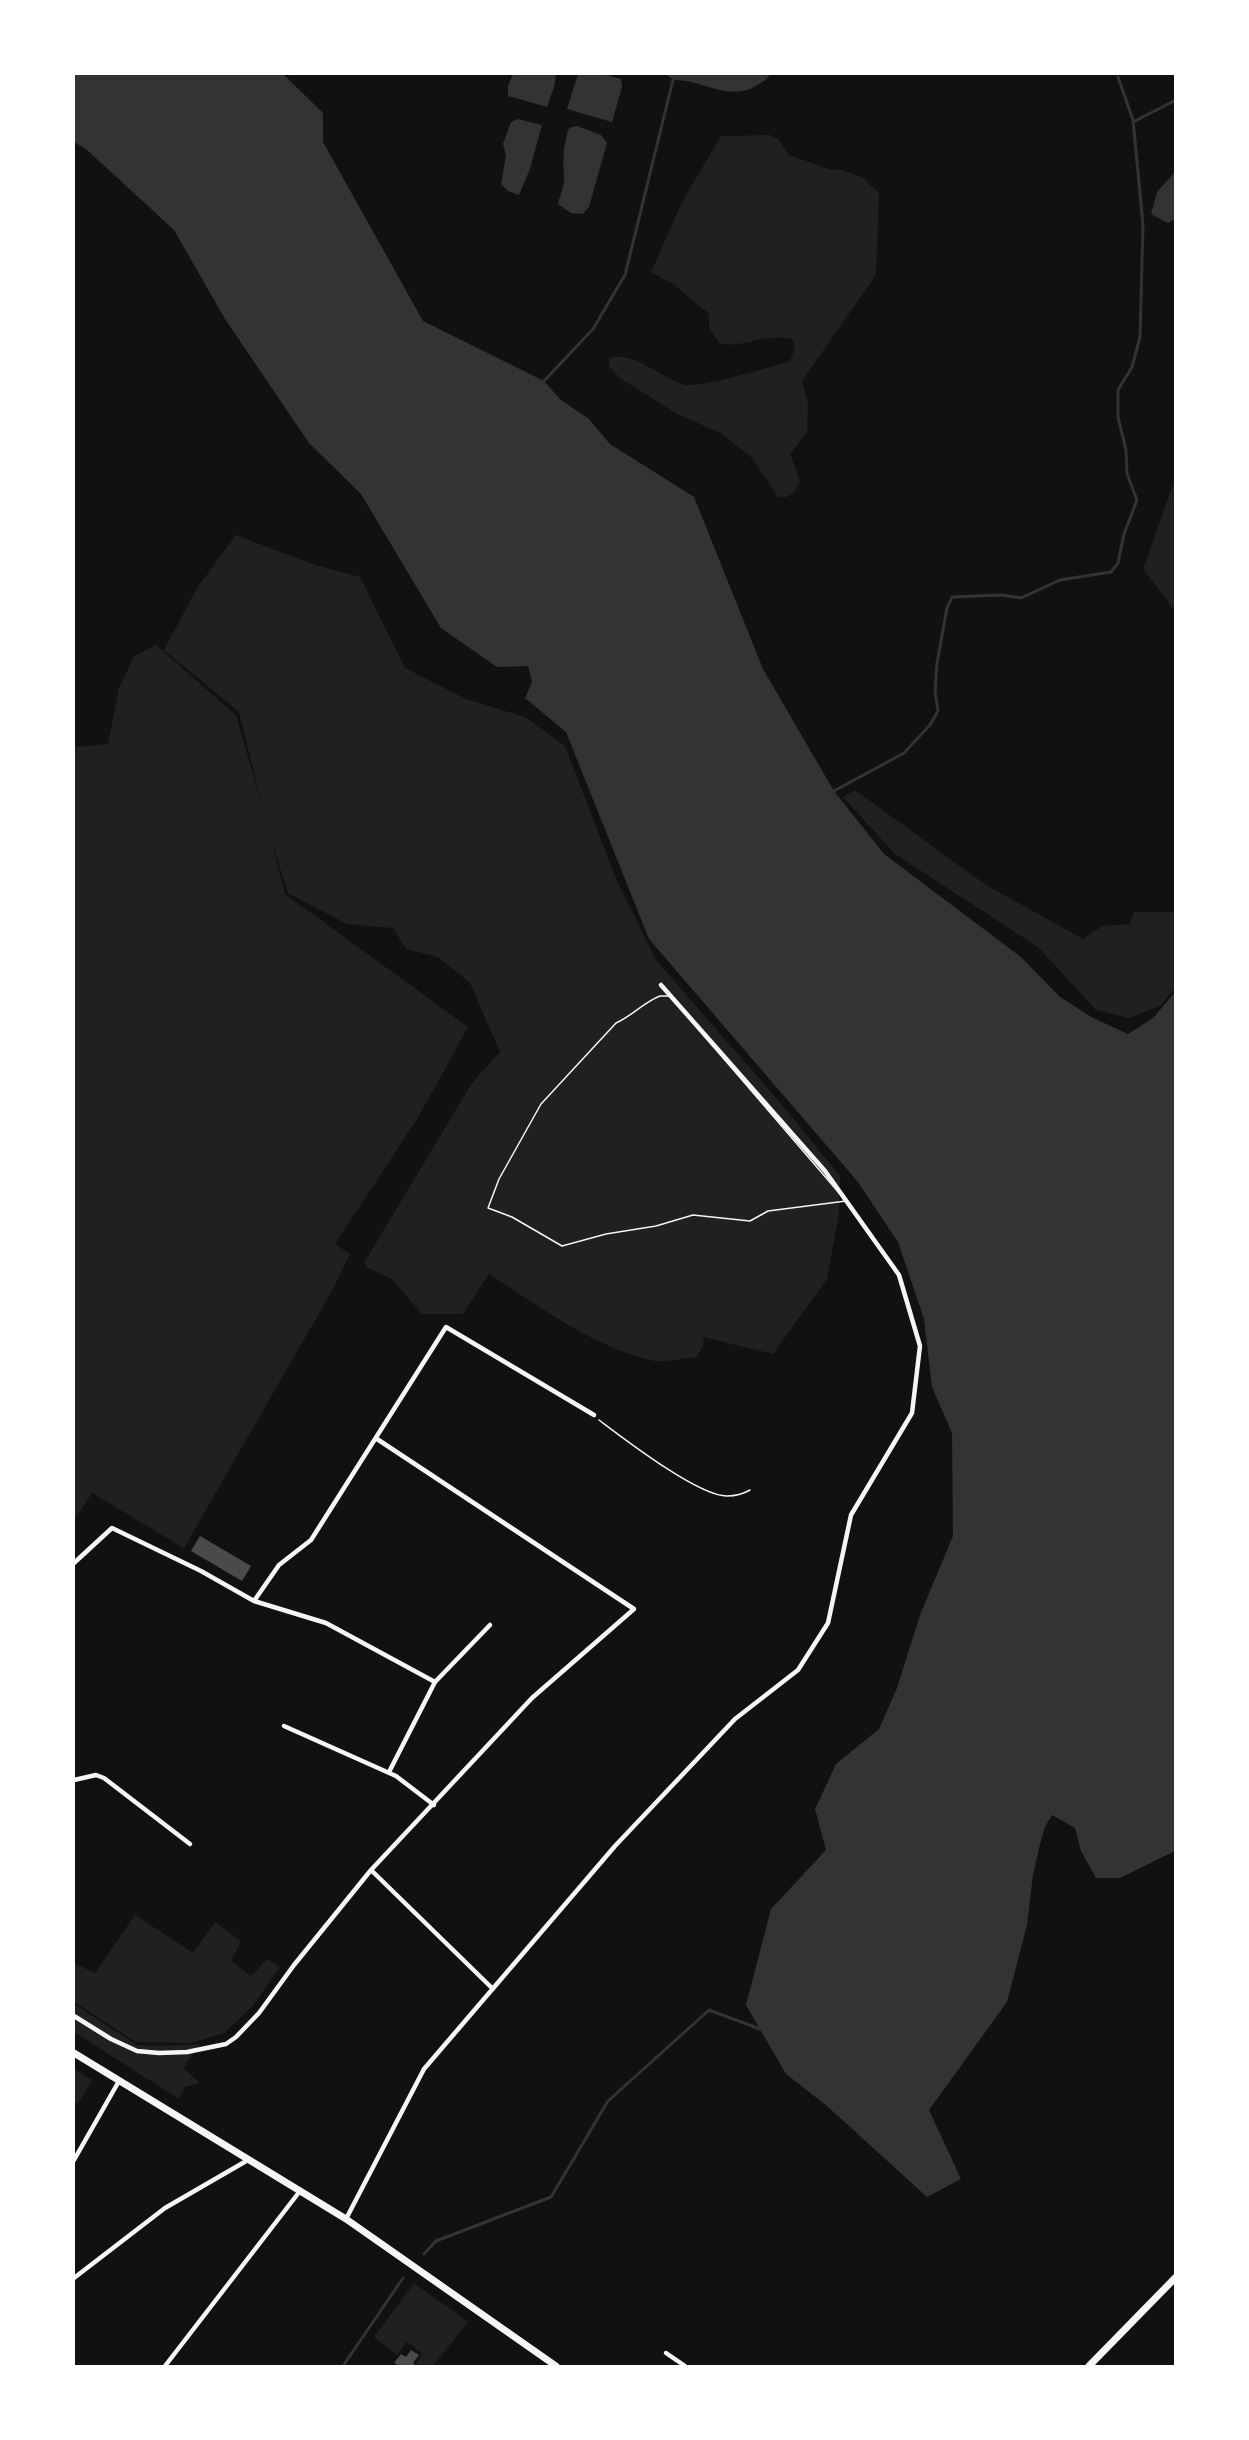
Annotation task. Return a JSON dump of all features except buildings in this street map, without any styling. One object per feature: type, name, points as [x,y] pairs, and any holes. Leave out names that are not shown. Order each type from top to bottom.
[{"type":"main road","points":[[74,2053],[346,2218],[556,2367]]},
{"type":"main road","points":[[1089,2367],[1176,2277]]},
{"type":"street","points":[[346,2218],[424,2069],[615,1846],[735,1719],[798,1670],[828,1623],[851,1515],[912,1413],[920,1346],[900,1275],[825,1171],[661,985]]},
{"type":"street","points":[[254,1601],[279,1565],[311,1540],[446,1328],[594,1415]]},
{"type":"street","points":[[74,2016],[111,2039],[137,2051],[187,2052],[226,2043],[246,2028],[260,2013],[294,1965],[371,1870],[532,1698],[634,1609],[377,1439]]},
{"type":"street","points":[[74,1563],[112,1528],[201,1571],[254,1601],[326,1623],[435,1682]]},
{"type":"street","points":[[389,1772],[435,1682],[490,1625]]},
{"type":"street","points":[[284,1726],[389,1772],[434,1805]]},
{"type":"street","points":[[74,1780],[96,1775],[104,1778],[190,1844]]},
{"type":"street","points":[[371,1870],[493,1989]]},
{"type":"street","points":[[74,2160],[119,2082]]},
{"type":"street","points":[[74,2278],[165,2208],[248,2160]]},
{"type":"street","points":[[165,2367],[300,2191]]},
{"type":"street","points":[[666,2353],[685,2367]]},
{"type":"path","points":[[660,996],[670,996],[846,1201],[768,1211],[750,1221],[693,1215],[656,1226],[606,1234],[562,1246],[512,1217],[488,1208],[499,1179],[541,1104],[616,1023],[632,1016],[651,999],[660,996]]},
{"type":"path","points":[[588,1412],[620,1436],[708,1491],[726,1496],[750,1490]]},
{"type":"shaded area","points":[[74,74],[283,74],[323,113],[323,142],[423,321],[544,381],[561,400],[589,419],[610,444],[694,497],[763,669],[834,791],[884,854],[1021,957],[1059,996],[1091,1017],[1128,1034],[1153,1018],[1175,992],[1175,1851],[1120,1878],[1096,1878],[1081,1851],[1075,1828],[1052,1815],[1045,1827],[1040,1844],[1033,1875],[1027,1925],[1007,2002],[929,2110],[961,2179],[927,2197],[827,2106],[786,2074],[746,2005],[771,1909],[826,1850],[815,1809],[836,1764],[879,1729],[897,1688],[920,1615],[953,1536],[952,1433],[932,1387],[924,1319],[898,1242],[858,1182],[649,939],[566,732],[525,698],[532,682],[528,666],[497,667],[441,628],[361,494],[309,443],[225,319],[174,230],[86,149],[74,142]]},
{"type":"shaded area","points":[[513,74],[556,74],[547,107],[508,96],[508,86]]},
{"type":"shaded area","points":[[578,74],[603,74],[621,79],[622,87],[612,122],[567,109]]},
{"type":"shaded area","points":[[666,74],[770,74],[756,86],[735,92],[673,80]]},
{"type":"shaded area","points":[[518,119],[542,125],[530,169],[519,195],[508,191],[501,184],[506,155],[503,144],[511,122]]},
{"type":"shaded area","points":[[577,126],[601,135],[607,143],[589,207],[583,214],[571,213],[558,204],[564,183],[566,140],[569,128]]},
{"type":"shaded area","points":[[770,135],[778,139],[789,155],[829,169],[842,170],[862,177],[879,193],[876,275],[802,381],[808,404],[807,432],[790,454],[800,481],[792,494],[786,497],[778,497],[752,458],[721,433],[679,415],[620,378],[609,366],[609,359],[626,358],[676,382],[693,385],[790,361],[795,348],[792,339],[772,338],[738,344],[720,344],[709,328],[709,314],[673,284],[651,272],[683,200],[721,136]]},
{"type":"shaded area","points":[[1175,172],[1175,219],[1168,223],[1151,214],[1157,192]]},
{"type":"shaded area","points":[[1175,479],[1175,611],[1143,569]]},
{"type":"shaded area","points":[[236,535],[312,564],[360,577],[405,668],[466,699],[525,717],[565,746],[617,881],[656,960],[784,1107],[840,1176],[839,1214],[827,1279],[773,1354],[704,1337],[703,1346],[696,1357],[667,1361],[650,1360],[608,1345],[566,1324],[489,1274],[463,1314],[422,1314],[392,1279],[368,1268],[364,1263],[472,1083],[500,1052],[470,983],[438,957],[406,949],[393,928],[347,924],[288,893],[271,840],[285,894],[468,1027],[419,1116],[335,1244],[350,1254],[333,1289],[184,1548],[92,1493],[74,1521],[74,747],[108,744],[119,688],[134,656],[156,645],[236,715],[263,809],[239,712],[164,650],[197,588]]},
{"type":"shaded area","points":[[855,790],[986,885],[1083,939],[1102,926],[1130,924],[1134,912],[1175,912],[1175,988],[1161,1005],[1129,1018],[1096,1010],[1038,947],[895,854],[843,797]]},
{"type":"shaded area","points":[[135,1915],[193,1953],[215,1922],[241,1941],[231,1961],[251,1976],[267,1959],[280,1967],[251,2008],[224,2033],[191,2043],[136,2042],[74,2002],[74,1963],[95,1973]]},
{"type":"shaded area","points":[[74,2004],[137,2045],[200,2044],[183,2068],[200,2083],[185,2087],[179,2099],[74,2032]]},
{"type":"shaded area","points":[[74,2068],[92,2080],[78,2104],[74,2101]]},
{"type":"shaded area","points":[[414,2283],[468,2322],[433,2366],[420,2366],[416,2363],[423,2354],[407,2342],[397,2355],[374,2337]]},
{"type":"waterway","points":[[834,791],[904,753],[930,725],[938,711],[935,692],[937,663],[947,608],[952,597],[1001,595],[1021,598],[1060,580],[1111,572],[1118,563],[1124,534],[1137,500],[1127,474],[1126,450],[1118,417],[1118,390],[1132,367],[1140,337],[1143,225],[1133,120],[1118,77]]},
{"type":"waterway","points":[[544,381],[593,329],[625,275],[673,80]]},
{"type":"waterway","points":[[1133,122],[1176,100]]},
{"type":"waterway","points":[[424,2254],[436,2241],[551,2197],[608,2101],[709,2010],[760,2029]]},
{"type":"waterway","points":[[343,2366],[403,2278]]}]
